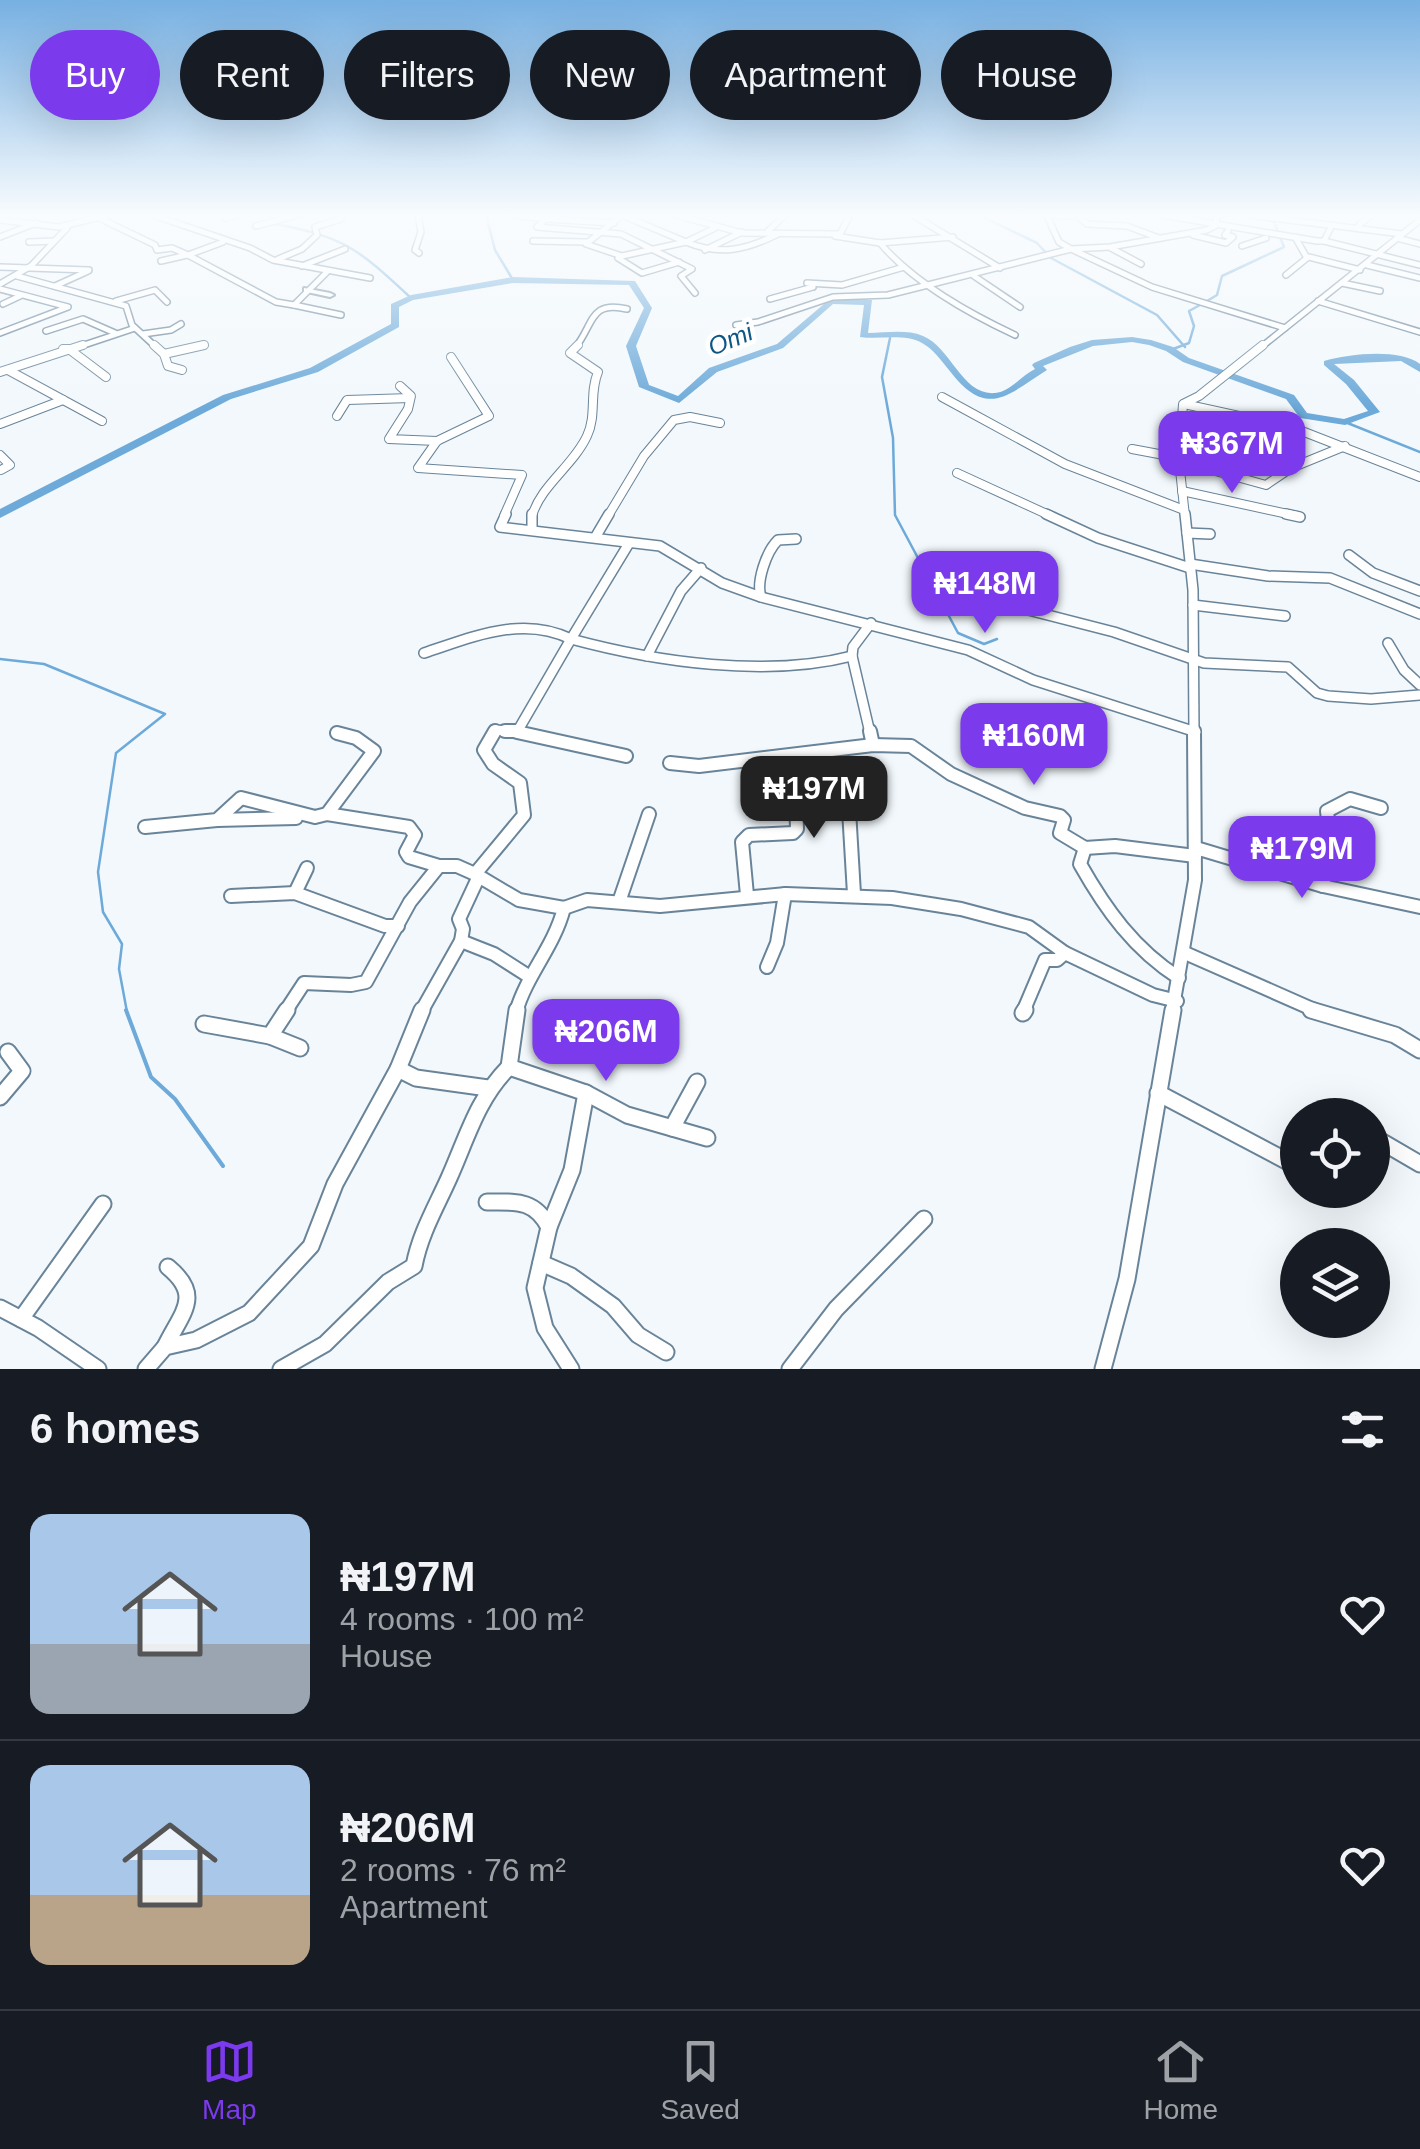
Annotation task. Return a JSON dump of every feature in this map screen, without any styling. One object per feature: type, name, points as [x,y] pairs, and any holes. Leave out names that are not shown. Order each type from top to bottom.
[{"type":"street","points":[[30,279],[116,301],[130,312],[132,327],[164,354],[168,366],[182,370]]},
{"type":"street","points":[[51,286],[60,279]]},
{"type":"street","points":[[51,286],[73,279]]},
{"type":"street","points":[[233,279],[276,302],[294,305],[310,314],[341,315]]},
{"type":"street","points":[[294,305],[323,279]]},
{"type":"street","points":[[683,279],[695,293]]},
{"type":"street","points":[[770,298],[810,286],[840,285],[862,279]]},
{"type":"street","points":[[923,279],[964,310],[1015,335]]},
{"type":"street","points":[[736,325],[758,322],[833,297],[888,295],[961,279]]},
{"type":"street","points":[[978,279],[1020,307]]},
{"type":"street","points":[[1134,279],[1285,328]]},
{"type":"street","points":[[1103,1369],[1128,1279],[1185,953],[1195,852],[1192,604],[1180,460],[1184,404],[1348,279]]},
{"type":"street","points":[[1342,284],[1380,292]]},
{"type":"street","points":[[0,287],[20,296],[68,306],[0,333]]},
{"type":"street","points":[[116,301],[155,290],[167,302]]},
{"type":"street","points":[[307,290],[330,295]]},
{"type":"street","points":[[2,304],[20,296]]},
{"type":"street","points":[[1318,301],[1420,328]]},
{"type":"street","points":[[532,528],[532,514],[538,502],[575,459],[593,419],[591,386],[598,372],[570,353],[596,312],[611,305],[627,309]]},
{"type":"street","points":[[46,331],[83,319],[115,333]]},
{"type":"street","points":[[142,334],[170,330],[181,324]]},
{"type":"street","points":[[4,370],[132,327]]},
{"type":"street","points":[[164,354],[204,345]]},
{"type":"street","points":[[62,349],[69,349],[106,377]]},
{"type":"street","points":[[410,398],[408,409],[389,439],[436,441],[489,416],[451,357]]},
{"type":"street","points":[[4,370],[102,421]]},
{"type":"street","points":[[400,386],[410,398]]},
{"type":"street","points":[[337,416],[348,400],[410,398]]},
{"type":"street","points":[[942,398],[1065,464],[1184,510]]},
{"type":"street","points":[[0,424],[63,400]]},
{"type":"street","points":[[1184,404],[1294,428],[1420,476]]},
{"type":"street","points":[[596,536],[651,445],[673,420],[720,423]]},
{"type":"street","points":[[436,441],[418,468],[522,475],[500,527],[660,546],[722,582],[761,596],[968,650],[1033,680],[1196,732]]},
{"type":"street","points":[[1132,449],[1266,486],[1291,468],[1345,446]]},
{"type":"street","points":[[0,455],[10,465],[1,470]]},
{"type":"street","points":[[956,473],[1098,538],[1190,566],[1268,576],[1330,578],[1420,614]]},
{"type":"street","points":[[1182,491],[1300,517]]},
{"type":"street","points":[[1186,534],[1210,534]]},
{"type":"street","points":[[761,596],[758,589],[771,547],[778,540],[796,539]]},
{"type":"street","points":[[517,732],[628,545]]},
{"type":"street","points":[[1349,555],[1373,573],[1420,590]]},
{"type":"street","points":[[647,656],[664,632],[673,599],[701,568]]},
{"type":"street","points":[[962,592],[1114,632],[1204,663],[1288,668],[1317,693],[1347,699],[1420,695]]},
{"type":"street","points":[[1192,604],[1285,616]]},
{"type":"street","points":[[871,623],[853,648],[852,656],[873,745]]},
{"type":"street","points":[[424,653],[508,628],[540,629],[571,640],[647,656],[809,667],[852,656]]},
{"type":"street","points":[[1388,643],[1404,670],[1420,685]]},
{"type":"street","points":[[165,1346],[196,1340],[248,1313],[311,1246],[335,1184],[461,941],[459,919],[477,875],[524,814],[520,783],[493,764],[484,750],[496,730],[626,756]]},
{"type":"street","points":[[144,827],[321,816],[374,751],[356,738],[336,733]]},
{"type":"street","points":[[670,762],[699,766],[873,745],[911,746],[951,774],[1025,808],[1060,816],[1064,820],[1060,834],[1085,848],[1115,846],[1195,852],[1420,907]]},
{"type":"street","points":[[746,895],[742,842],[749,835],[794,833],[798,828],[796,800],[781,756]]},
{"type":"street","points":[[217,820],[242,798],[321,816],[409,828],[416,835],[406,852],[409,857],[438,866],[457,866],[519,900],[564,908]]},
{"type":"street","points":[[1323,886],[1330,839],[1327,811],[1350,798],[1382,808]]},
{"type":"street","points":[[850,810],[854,894]]},
{"type":"street","points":[[619,902],[649,814]]},
{"type":"street","points":[[1085,848],[1080,864],[1116,926],[1160,968],[1179,978]]},
{"type":"street","points":[[270,1036],[304,983],[319,980],[348,987],[366,982],[410,902],[438,866]]},
{"type":"street","points":[[294,893],[306,868]]},
{"type":"street","points":[[231,896],[294,893],[384,926],[398,926]]},
{"type":"street","points":[[767,967],[778,943],[784,894]]},
{"type":"street","points":[[281,1369],[325,1344],[388,1282],[414,1266],[418,1237],[488,1088],[509,1066],[510,1033],[530,977],[547,954],[564,908],[580,898],[657,906],[784,894],[927,900],[1033,928],[1050,946],[1153,995],[1177,1001]]},
{"type":"street","points":[[461,941],[494,954],[530,977]]},
{"type":"street","points":[[1023,1012],[1037,988],[1038,970],[1044,960],[1057,960],[1065,953]]},
{"type":"street","points":[[1185,953],[1302,1006],[1395,1035],[1420,1050]]},
{"type":"street","points":[[204,1024],[270,1036],[300,1048]]},
{"type":"street","points":[[0,1097],[22,1071],[8,1052]]},
{"type":"street","points":[[509,1066],[586,1093],[626,1116],[707,1138]]},
{"type":"street","points":[[398,1069],[416,1078],[488,1088]]},
{"type":"street","points":[[672,1128],[697,1082]]},
{"type":"street","points":[[571,1369],[538,1310],[535,1288],[549,1227],[572,1170],[586,1093]]},
{"type":"street","points":[[1158,1093],[1280,1157]]},
{"type":"street","points":[[1390,1146],[1420,1164]]},
{"type":"street","points":[[487,1202],[528,1202],[541,1212],[549,1227]]},
{"type":"street","points":[[21,1319],[51,1272],[104,1204]]},
{"type":"street","points":[[790,1369],[804,1346],[924,1219]]},
{"type":"street","points":[[541,1263],[571,1276],[613,1306],[638,1334],[666,1352]]},
{"type":"street","points":[[146,1369],[165,1346],[189,1296],[186,1282],[168,1267]]},
{"type":"street","points":[[0,1308],[98,1369]]},
{"type":"waterway","points":[[390,279],[411,298]]},
{"type":"waterway","points":[[1090,279],[1157,315],[1183,345]]},
{"type":"waterway","points":[[1207,301],[1217,295],[1221,279]]},
{"type":"waterway","name":"Omi","points":[[0,514],[227,397],[314,370],[396,325],[394,306],[411,298],[513,280],[632,283],[648,308],[631,346],[644,387],[679,400],[713,370],[780,346],[831,301],[869,302],[863,335],[918,337],[983,395],[1009,392],[1042,370],[1037,365],[1054,356],[1092,343],[1132,340],[1151,342],[1186,360],[1290,397],[1304,416],[1345,422],[1375,412],[1350,382],[1327,363],[1401,358],[1420,369]]},
{"type":"waterway","points":[[1183,345],[1189,343],[1194,326],[1189,311],[1200,305]]},
{"type":"waterway","points":[[890,338],[882,377],[893,438],[895,515],[958,633],[984,644],[997,639]]},
{"type":"waterway","points":[[1173,349],[1183,345]]},
{"type":"waterway","points":[[1345,422],[1420,452]]},
{"type":"waterway","points":[[0,659],[44,664],[165,714],[116,753],[98,872],[103,912],[122,944],[119,969],[127,1012]]},
{"type":"waterway","points":[[126,1010],[151,1077],[175,1099],[223,1166]]}]
